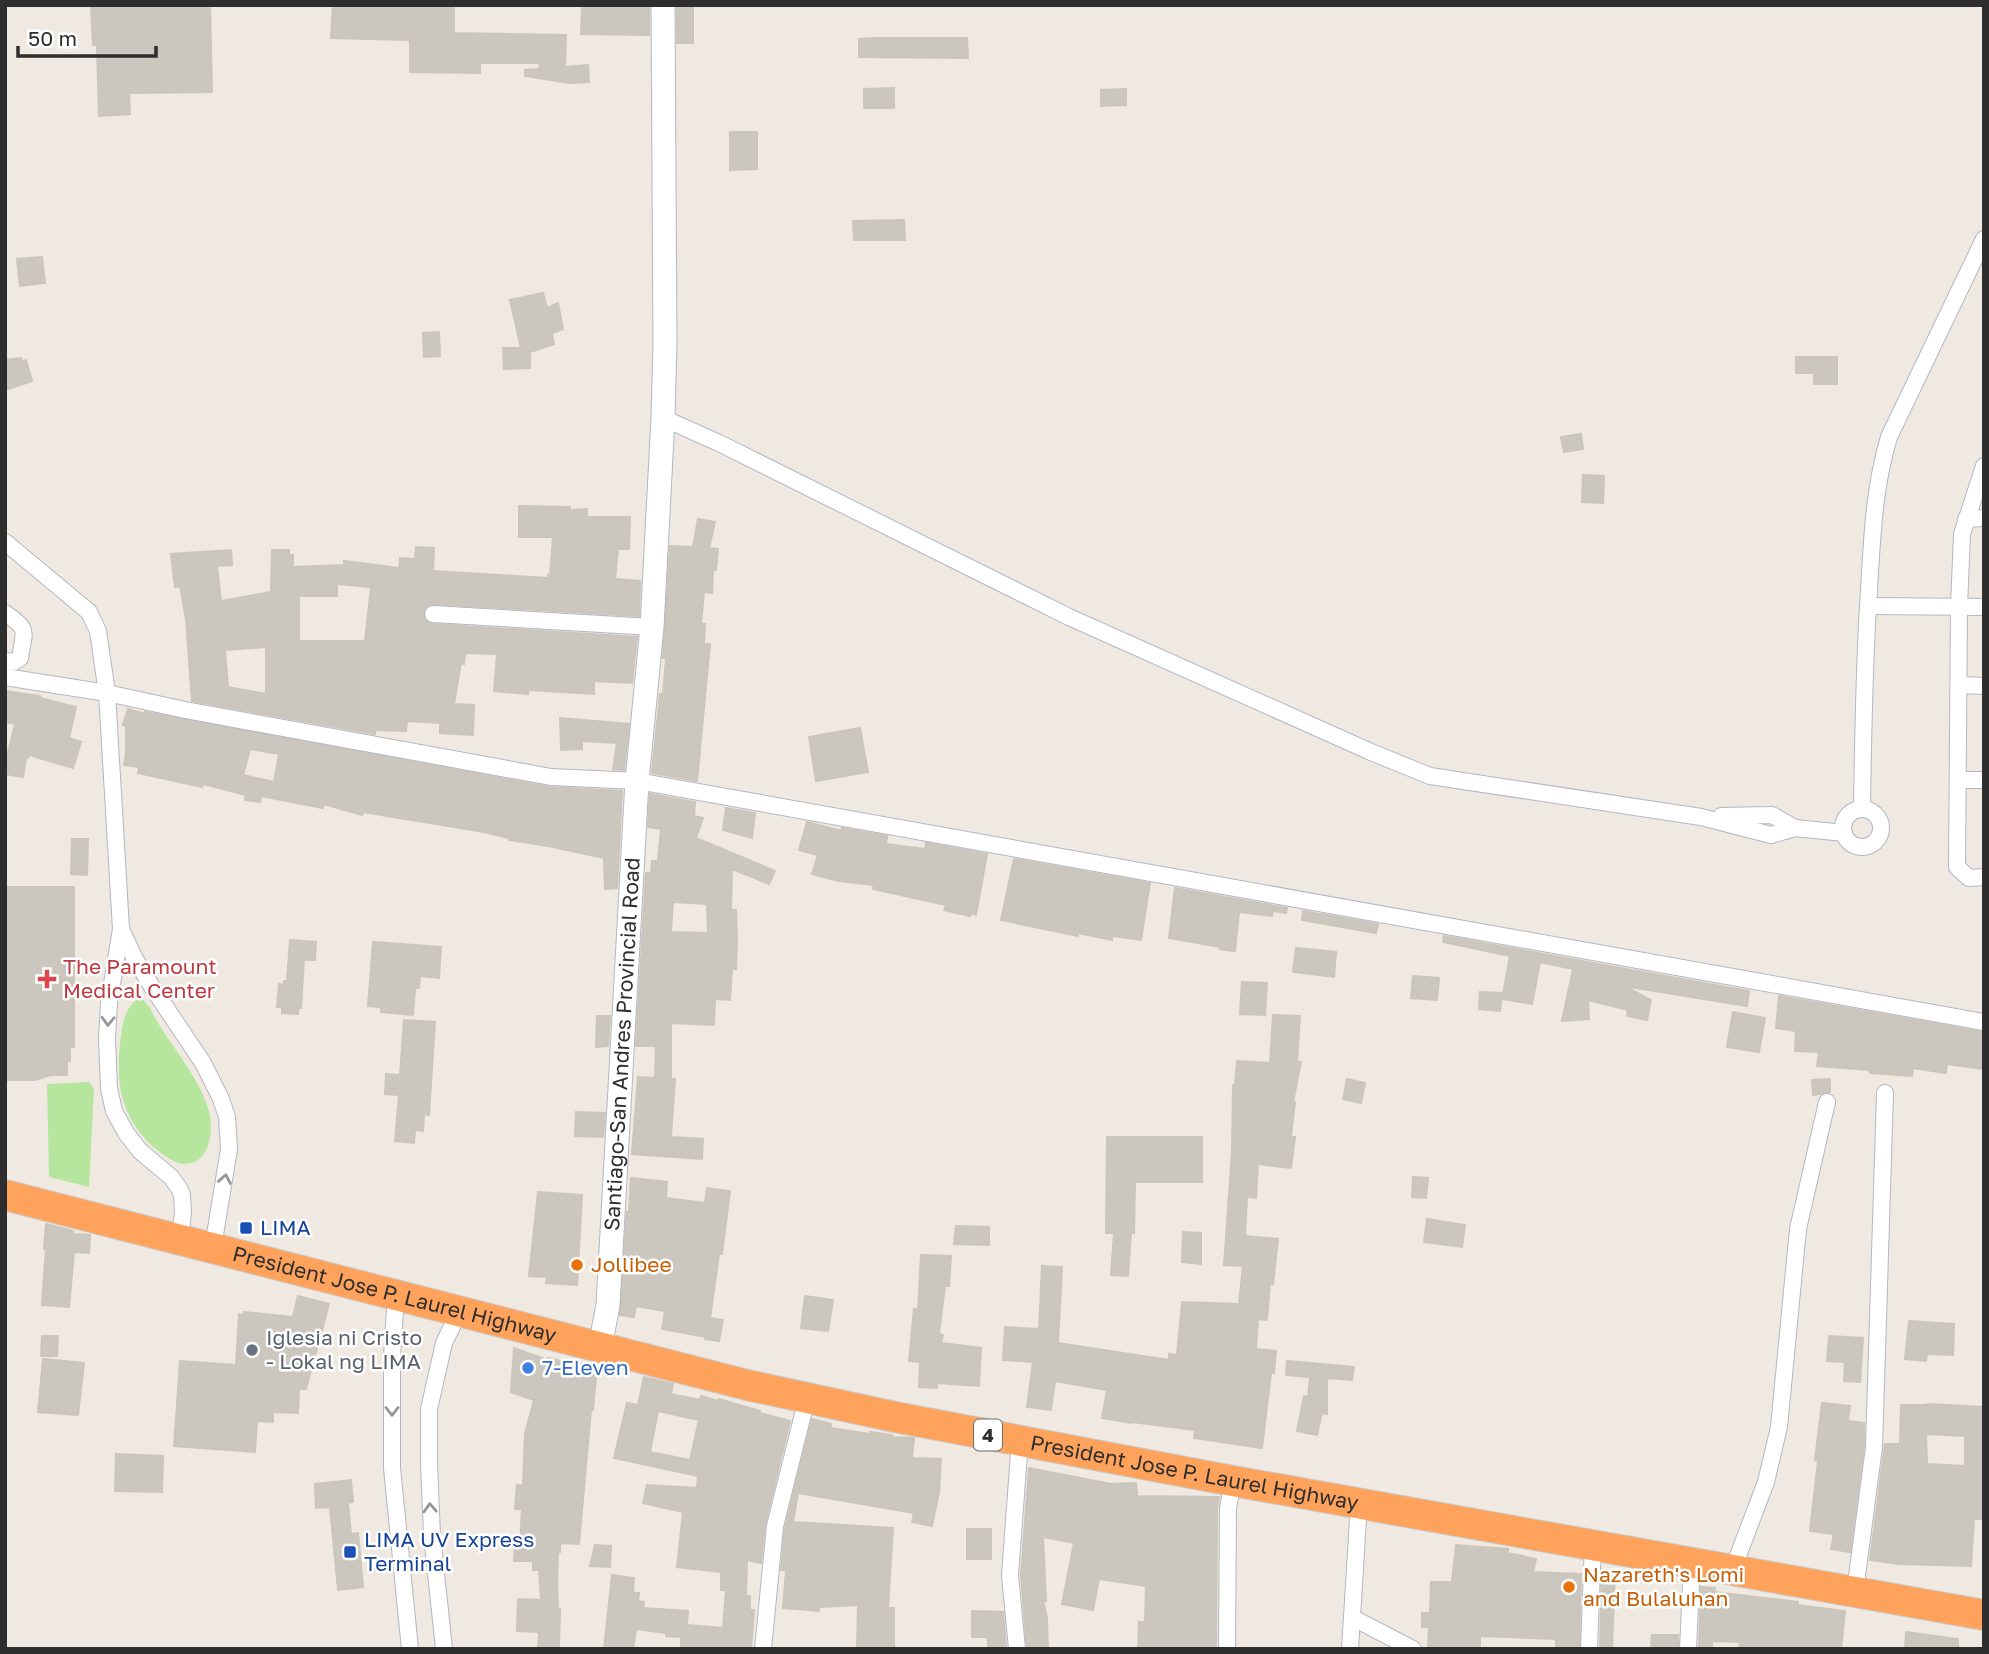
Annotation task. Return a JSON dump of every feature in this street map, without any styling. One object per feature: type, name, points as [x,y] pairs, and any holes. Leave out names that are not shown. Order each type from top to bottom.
[{"type":"highway","name":"President Jose P. Laurel Highway","points":[[5,1195],[747,1385],[895,1417],[1233,1481],[1984,1615]]},
{"type":"street","name":"Santiago-San Andres Provincial Road","points":[[600,1347],[608,1305],[637,781],[652,627],[663,418],[663,5]]},
{"type":"street","points":[[1862,809],[1868,606],[1876,495],[1881,467],[1889,438],[1984,239]]},
{"type":"street","points":[[663,418],[732,449],[1069,617],[1430,776],[1701,817],[1772,815],[1795,828],[1844,833]]},
{"type":"street","points":[[1984,466],[1962,534],[1957,867],[1969,878],[1984,877]]},
{"type":"street","points":[[1966,519],[1984,518]]},
{"type":"street","points":[[5,542],[89,611],[98,631],[107,693],[121,929],[108,1002],[107,1074],[110,1095],[119,1122],[133,1143],[171,1177],[179,1188],[183,1204],[180,1238]]},
{"type":"street","points":[[1868,606],[1984,607]]},
{"type":"street","points":[[5,613],[21,624],[24,630],[20,658],[14,662],[5,661]]},
{"type":"street","points":[[433,614],[652,627]]},
{"type":"street","points":[[5,677],[107,693],[185,710],[551,777],[637,781],[1984,1022]]},
{"type":"street","points":[[1959,685],[1984,686]]},
{"type":"street","points":[[1958,780],[1984,780]]},
{"type":"street","points":[[1862,809],[1873,813],[1881,822],[1880,835],[1876,841],[1858,846],[1852,844],[1844,833],[1849,814],[1862,809]]},
{"type":"street","points":[[121,929],[140,967],[213,1082],[227,1117],[229,1149],[213,1247]]},
{"type":"street","points":[[1855,1591],[1874,1447],[1885,1093]]},
{"type":"street","points":[[1733,1569],[1766,1482],[1779,1427],[1798,1229],[1827,1102]]},
{"type":"street","points":[[396,1294],[392,1357],[392,1468],[410,1649]]},
{"type":"street","points":[[444,1649],[432,1535],[429,1409],[444,1343],[460,1310]]},
{"type":"street","points":[[763,1649],[775,1526],[807,1398]]},
{"type":"street","points":[[1017,1649],[1010,1575],[1020,1440]]},
{"type":"street","points":[[1227,1649],[1228,1508],[1233,1481]]},
{"type":"street","points":[[1350,1649],[1359,1503]]},
{"type":"street","points":[[1589,1649],[1593,1544]]},
{"type":"street","points":[[1688,1649],[1692,1562]]},
{"type":"street","points":[[1353,1618],[1413,1649]]},
{"type":"green space","points":[[136,1000],[143,1000],[149,1006],[203,1094],[211,1124],[209,1143],[201,1158],[194,1162],[179,1163],[161,1153],[138,1130],[125,1105],[119,1076],[120,1044],[126,1015]]},
{"type":"green space","points":[[89,1082],[94,1089],[89,1187],[49,1177],[47,1084]]},
{"type":"building","points":[[91,5],[210,5],[212,92],[129,93],[130,114],[99,116],[97,45],[93,45]]},
{"type":"building","points":[[333,5],[454,5],[454,33],[566,35],[565,67],[588,65],[589,82],[569,83],[525,76],[525,70],[539,69],[540,63],[480,63],[480,73],[410,72],[410,40],[331,38]]},
{"type":"building","points":[[582,5],[649,5],[649,35],[581,34]]},
{"type":"building","points":[[677,5],[693,5],[693,43],[677,43]]},
{"type":"building","points":[[967,38],[968,58],[859,57],[859,39]]},
{"type":"building","points":[[894,88],[894,108],[864,108],[864,89]]},
{"type":"building","points":[[1126,89],[1126,105],[1101,106],[1101,90]]},
{"type":"building","points":[[730,132],[757,132],[757,169],[730,170]]},
{"type":"building","points":[[904,220],[905,240],[854,240],[853,221]]},
{"type":"building","points":[[42,257],[45,283],[20,286],[17,259]]},
{"type":"building","points":[[543,293],[547,308],[558,303],[563,329],[552,333],[554,344],[530,352],[530,368],[504,369],[503,348],[521,348],[510,300]]},
{"type":"building","points":[[439,332],[440,356],[424,357],[423,333]]},
{"type":"building","points":[[1796,357],[1837,357],[1837,384],[1814,384],[1814,373],[1796,373]]},
{"type":"building","points":[[21,358],[22,362],[26,360],[32,381],[5,390],[5,360]]},
{"type":"building","points":[[1581,434],[1583,449],[1564,452],[1561,437]]},
{"type":"building","points":[[1583,475],[1604,476],[1603,503],[1582,502]]},
{"type":"building","points":[[519,506],[587,509],[587,517],[630,517],[629,549],[618,549],[615,579],[640,581],[639,616],[434,604],[424,609],[424,619],[432,624],[637,637],[632,683],[594,681],[594,694],[494,691],[497,654],[465,653],[454,704],[474,705],[473,735],[440,733],[440,723],[407,721],[406,731],[375,730],[375,734],[192,701],[186,619],[180,586],[175,587],[171,554],[231,550],[232,565],[217,566],[221,601],[271,592],[272,550],[289,550],[289,555],[293,555],[293,567],[344,565],[344,561],[399,568],[400,558],[415,559],[416,547],[434,548],[433,571],[548,578],[553,537],[519,537]],"holes":[[[337,584],[371,587],[365,641],[299,641],[299,596],[337,596]],[[266,647],[266,694],[228,687],[225,650]]]},
{"type":"building","points":[[698,519],[715,522],[709,548],[718,549],[716,570],[713,570],[712,593],[704,592],[701,624],[705,624],[704,644],[710,644],[697,781],[652,773],[666,658],[663,658],[670,546],[693,547]]},
{"type":"building","points":[[5,691],[40,696],[76,707],[69,738],[81,742],[73,768],[29,755],[26,758],[23,777],[5,774],[15,724],[5,722]]},
{"type":"building","points":[[128,709],[549,787],[622,791],[617,888],[605,889],[604,858],[509,840],[484,832],[363,812],[362,815],[324,804],[323,808],[261,796],[260,802],[245,800],[246,795],[203,784],[202,787],[138,773],[139,767],[124,765],[126,726],[123,725]],"holes":[[[250,749],[279,754],[274,782],[243,775]]]},
{"type":"building","points":[[560,718],[629,724],[624,770],[613,769],[617,743],[582,741],[582,749],[561,750]]},
{"type":"building","points":[[860,728],[868,772],[816,781],[809,737]]},
{"type":"building","points":[[650,794],[695,802],[694,816],[703,818],[696,838],[775,871],[769,884],[732,869],[731,910],[736,910],[736,969],[732,969],[730,1000],[715,999],[714,1025],[671,1023],[671,1079],[675,1079],[671,1137],[703,1139],[702,1159],[632,1154],[638,1077],[655,1078],[656,1046],[636,1046],[646,873],[651,873],[652,861],[658,861],[661,829],[648,827]],"holes":[[[673,902],[707,904],[708,933],[671,932]]]},
{"type":"building","points":[[726,808],[755,813],[752,838],[723,830]]},
{"type":"building","points":[[807,822],[842,831],[842,828],[887,836],[886,844],[925,849],[926,843],[987,854],[976,915],[944,910],[946,905],[873,889],[874,885],[839,881],[812,874],[818,855],[799,850]]},
{"type":"building","points":[[72,839],[88,839],[87,875],[71,874]]},
{"type":"building","points":[[1014,859],[1150,883],[1141,940],[1112,936],[1112,940],[1078,933],[1078,936],[1001,920]]},
{"type":"building","points":[[5,887],[74,887],[74,1047],[70,1047],[67,1075],[51,1075],[35,1080],[5,1080]]},
{"type":"building","points":[[1175,888],[1287,908],[1286,913],[1273,911],[1272,916],[1239,912],[1235,951],[1169,938]]},
{"type":"building","points":[[1303,911],[1378,924],[1376,933],[1302,920]]},
{"type":"building","points":[[1444,936],[1749,991],[1747,1006],[1624,986],[1651,1000],[1647,1020],[1627,1016],[1628,1010],[1588,1000],[1589,1019],[1562,1021],[1573,969],[1540,962],[1532,1004],[1502,999],[1510,956],[1443,942]]},
{"type":"building","points":[[290,940],[316,942],[315,960],[304,960],[301,1008],[298,1008],[298,1014],[282,1013],[282,1007],[277,1007],[279,984],[284,985],[284,981],[287,981]]},
{"type":"building","points":[[373,942],[441,947],[439,978],[420,976],[419,988],[415,988],[413,1015],[381,1012],[381,1007],[368,1006]]},
{"type":"building","points":[[1296,948],[1336,952],[1334,977],[1293,972]]},
{"type":"building","points":[[1413,976],[1439,978],[1437,1000],[1411,998]]},
{"type":"building","points":[[1242,982],[1267,983],[1265,1015],[1240,1014]]},
{"type":"building","points":[[1480,992],[1502,993],[1500,1011],[1479,1009]]},
{"type":"building","points":[[1779,996],[1984,1032],[1984,1069],[1947,1064],[1946,1073],[1913,1068],[1912,1076],[1817,1066],[1819,1052],[1795,1051],[1796,1031],[1776,1028]]},
{"type":"building","points":[[1733,1012],[1765,1018],[1759,1052],[1727,1047]]},
{"type":"building","points":[[1273,1015],[1300,1016],[1297,1062],[1301,1062],[1293,1102],[1291,1137],[1295,1137],[1291,1168],[1258,1164],[1256,1198],[1247,1197],[1245,1236],[1278,1239],[1267,1320],[1258,1319],[1256,1349],[1276,1351],[1262,1448],[1194,1438],[1195,1430],[1102,1418],[1107,1390],[1055,1381],[1051,1410],[1027,1407],[1033,1362],[1003,1360],[1005,1327],[1039,1329],[1042,1266],[1062,1267],[1058,1343],[1169,1360],[1169,1354],[1177,1355],[1182,1302],[1239,1304],[1243,1266],[1224,1265],[1232,1152],[1233,1085],[1237,1061],[1270,1063]]},
{"type":"building","points":[[597,1016],[610,1016],[608,1046],[596,1047]]},
{"type":"building","points":[[404,1020],[435,1022],[429,1115],[424,1114],[423,1131],[415,1130],[414,1143],[395,1141],[399,1095],[385,1094],[386,1074],[400,1075]]},
{"type":"building","points":[[1347,1079],[1365,1083],[1361,1103],[1343,1099]]},
{"type":"building","points":[[1830,1079],[1830,1092],[1813,1095],[1812,1080]]},
{"type":"building","points":[[576,1112],[605,1113],[603,1137],[575,1136]]},
{"type":"building","points":[[1107,1137],[1202,1137],[1202,1182],[1135,1182],[1134,1233],[1131,1233],[1128,1276],[1111,1275],[1114,1233],[1106,1233]]},
{"type":"building","points":[[1413,1177],[1428,1178],[1426,1198],[1412,1197]]},
{"type":"building","points":[[631,1178],[667,1182],[666,1198],[705,1203],[707,1188],[730,1191],[710,1318],[723,1320],[719,1341],[662,1329],[665,1311],[636,1306],[634,1317],[620,1315]]},
{"type":"building","points":[[538,1192],[582,1195],[577,1285],[546,1283],[547,1277],[529,1276]]},
{"type":"building","points":[[1427,1219],[1465,1225],[1462,1247],[1424,1242]]},
{"type":"building","points":[[46,1224],[73,1231],[73,1234],[90,1235],[89,1253],[74,1252],[69,1307],[42,1305]]},
{"type":"building","points":[[956,1226],[989,1227],[989,1245],[954,1244]]},
{"type":"building","points":[[1183,1232],[1201,1233],[1201,1264],[1182,1262]]},
{"type":"building","points":[[921,1255],[951,1256],[949,1286],[945,1286],[939,1334],[943,1335],[941,1343],[981,1348],[979,1386],[937,1383],[937,1388],[919,1387],[920,1362],[909,1361],[914,1309],[918,1310]]},
{"type":"building","points":[[298,1296],[329,1304],[306,1389],[299,1389],[298,1413],[273,1412],[273,1422],[257,1421],[255,1452],[174,1446],[180,1361],[236,1365],[239,1314],[244,1315],[244,1312],[293,1317]]},
{"type":"building","points":[[805,1296],[833,1300],[828,1331],[801,1328]]},
{"type":"building","points":[[1909,1321],[1954,1324],[1953,1355],[1927,1354],[1926,1361],[1905,1359]]},
{"type":"building","points":[[42,1336],[58,1336],[57,1356],[41,1356]]},
{"type":"building","points":[[1829,1336],[1863,1338],[1860,1382],[1844,1381],[1845,1362],[1827,1361]]},
{"type":"building","points":[[514,1348],[547,1360],[548,1358],[581,1366],[582,1363],[597,1365],[579,1544],[560,1543],[558,1552],[559,1649],[538,1648],[539,1632],[517,1631],[518,1599],[541,1600],[539,1570],[533,1570],[533,1561],[514,1561],[515,1546],[520,1546],[522,1509],[515,1509],[517,1485],[523,1486],[525,1434],[534,1400],[511,1392]]},
{"type":"building","points":[[43,1359],[84,1363],[78,1415],[38,1412]]},
{"type":"building","points":[[1287,1361],[1354,1367],[1352,1380],[1327,1378],[1327,1414],[1322,1413],[1317,1435],[1297,1431],[1304,1396],[1308,1397],[1310,1377],[1286,1375]]},
{"type":"building","points":[[644,1377],[673,1384],[671,1394],[700,1400],[701,1396],[718,1401],[719,1399],[790,1421],[765,1524],[761,1563],[747,1560],[746,1596],[750,1596],[750,1610],[754,1610],[751,1649],[681,1649],[681,1637],[636,1629],[633,1649],[604,1649],[612,1575],[634,1578],[633,1593],[639,1593],[638,1601],[644,1602],[643,1608],[688,1611],[687,1625],[723,1628],[726,1590],[721,1590],[721,1572],[677,1567],[683,1512],[643,1503],[647,1485],[697,1488],[698,1476],[614,1458],[627,1403],[638,1405]],"holes":[[[658,1411],[699,1420],[690,1460],[650,1452]]]},
{"type":"building","points":[[1822,1403],[1850,1406],[1848,1421],[1864,1423],[1864,1446],[1850,1552],[1831,1549],[1834,1534],[1810,1531]]},
{"type":"building","points":[[1901,1405],[1984,1407],[1984,1519],[1974,1519],[1971,1566],[1899,1564],[1870,1560],[1885,1444],[1900,1444]],"holes":[[[1926,1434],[1965,1436],[1965,1466],[1927,1464]]]},
{"type":"building","points":[[812,1419],[831,1424],[830,1428],[914,1438],[912,1458],[941,1459],[939,1492],[932,1526],[912,1522],[914,1513],[798,1493],[793,1522],[893,1528],[888,1608],[894,1608],[894,1649],[857,1649],[858,1605],[819,1607],[819,1611],[783,1608],[786,1570],[781,1570],[785,1528]]},
{"type":"building","points":[[116,1454],[163,1456],[162,1492],[115,1491]]},
{"type":"building","points":[[1029,1468],[1111,1484],[1136,1483],[1137,1496],[1219,1497],[1216,1649],[1138,1649],[1139,1622],[1145,1622],[1146,1586],[1099,1579],[1093,1610],[1062,1604],[1074,1543],[1043,1537],[1046,1601],[1043,1601],[1047,1618],[1048,1649],[1027,1649],[1021,1575]]},
{"type":"building","points":[[351,1480],[353,1502],[348,1503],[351,1534],[358,1533],[363,1587],[338,1590],[330,1507],[316,1508],[315,1484]]},
{"type":"building","points":[[967,1529],[991,1529],[991,1559],[967,1559]]},
{"type":"building","points":[[595,1545],[611,1546],[610,1567],[590,1566]]},
{"type":"building","points":[[1456,1545],[1508,1549],[1508,1553],[1536,1559],[1533,1572],[1581,1574],[1579,1648],[1556,1649],[1556,1639],[1480,1636],[1480,1649],[1428,1649],[1429,1627],[1422,1627],[1422,1613],[1430,1613],[1431,1582],[1452,1582]]},
{"type":"building","points":[[1602,1571],[1615,1571],[1612,1649],[1600,1649]]},
{"type":"building","points":[[1701,1587],[1715,1588],[1714,1592],[1798,1602],[1798,1605],[1845,1611],[1841,1649],[1739,1649],[1740,1642],[1712,1641],[1712,1649],[1699,1649]]},
{"type":"building","points":[[972,1611],[1003,1612],[1006,1649],[988,1649],[988,1637],[972,1637]]},
{"type":"building","points":[[1906,1632],[1958,1639],[1958,1649],[1905,1649]]},
{"type":"building","points":[[1652,1635],[1678,1635],[1678,1649],[1651,1649]]},
{"type":"place","name":"The Paramount Medical Center","points":[[47,979]]},
{"type":"place","name":"LIMA","points":[[246,1228]]},
{"type":"place","name":"Jollibee","points":[[577,1265]]},
{"type":"place","name":"Iglesia ni Cristo - Lokal ng LIMA","points":[[252,1350]]},
{"type":"place","name":"7-Eleven","points":[[528,1368]]},
{"type":"place","name":"LIMA UV Express Terminal","points":[[350,1552]]},
{"type":"place","name":"Nazareth's Lomi and Bulaluhan","points":[[1569,1587]]}]
